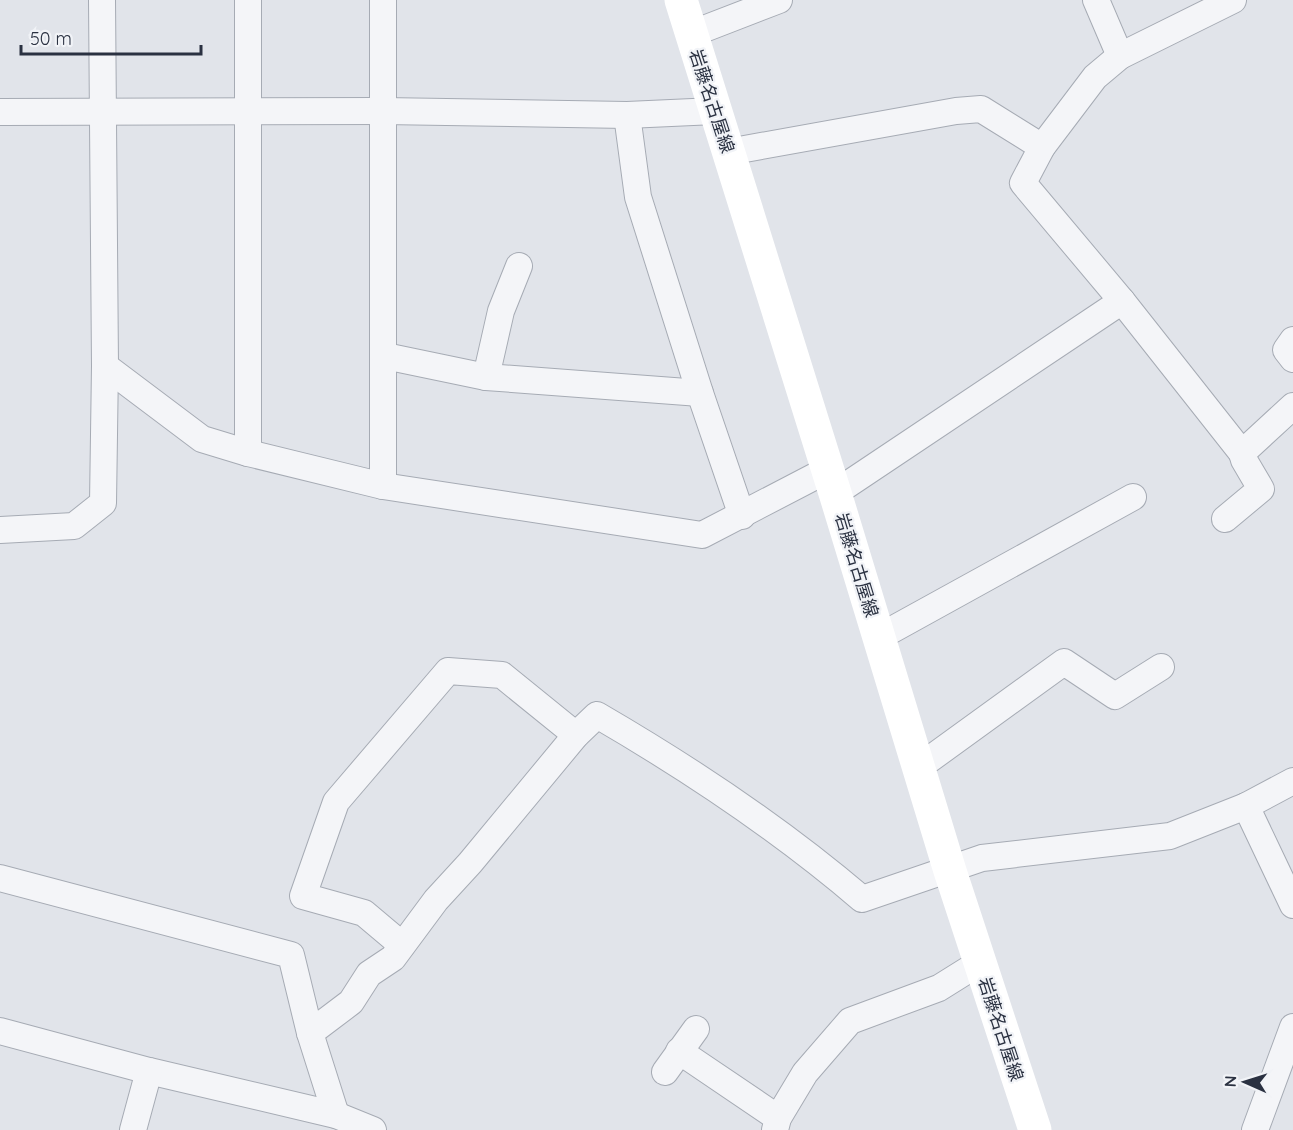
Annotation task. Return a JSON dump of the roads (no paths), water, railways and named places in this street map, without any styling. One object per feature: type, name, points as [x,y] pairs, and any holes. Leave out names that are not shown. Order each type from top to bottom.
[{"type":"main road","name":"岩藤名古屋線","points":[[681,0],[950,871],[1035,1130]]},
{"type":"street","points":[[0,530],[74,526],[103,503],[105,366],[102,0]]},
{"type":"street","points":[[248,0],[248,453]]},
{"type":"street","points":[[382,0],[383,486]]},
{"type":"street","points":[[691,34],[779,0]]},
{"type":"street","points":[[1096,0],[1120,56]]},
{"type":"street","points":[[1225,519],[1261,489],[1242,453],[1122,301],[1023,183],[1042,147],[1095,77],[1120,56],[1233,0]]},
{"type":"street","points":[[728,152],[957,111],[981,109],[1042,147]]},
{"type":"street","points":[[0,112],[383,111],[627,115],[714,111]]},
{"type":"street","points":[[627,115],[638,197],[700,393],[742,516]]},
{"type":"street","points":[[486,377],[501,311],[519,266]]},
{"type":"street","points":[[105,366],[202,439],[248,453],[383,486],[702,535],[742,516],[831,482],[1122,301]]},
{"type":"street","points":[[1293,340],[1286,350],[1293,359]]},
{"type":"street","points":[[384,356],[486,377],[700,393]]},
{"type":"street","points":[[1242,453],[1293,406]]},
{"type":"street","points":[[879,637],[1133,497]]},
{"type":"street","points":[[918,767],[1064,662],[1115,696],[1161,667]]},
{"type":"street","points":[[402,945],[364,913],[303,896],[336,802],[448,671],[502,675],[576,735]]},
{"type":"street","points":[[310,1033],[351,1002],[369,974],[393,958],[436,900],[470,863],[576,735],[597,715],[696,775],[818,861],[862,899],[950,871],[982,858],[1170,836],[1246,806],[1293,782]]},
{"type":"street","points":[[1246,806],[1293,905]]},
{"type":"street","points":[[0,878],[291,955],[310,1033],[336,1115]]},
{"type":"street","points":[[679,1051],[776,1124],[805,1073],[850,1021],[939,988],[979,963]]},
{"type":"street","points":[[1255,1130],[1293,1027]]},
{"type":"street","points":[[664,1072],[696,1029]]},
{"type":"street","points":[[0,1031],[149,1071],[336,1115],[373,1130]]},
{"type":"street","points":[[133,1130],[149,1071]]}]
